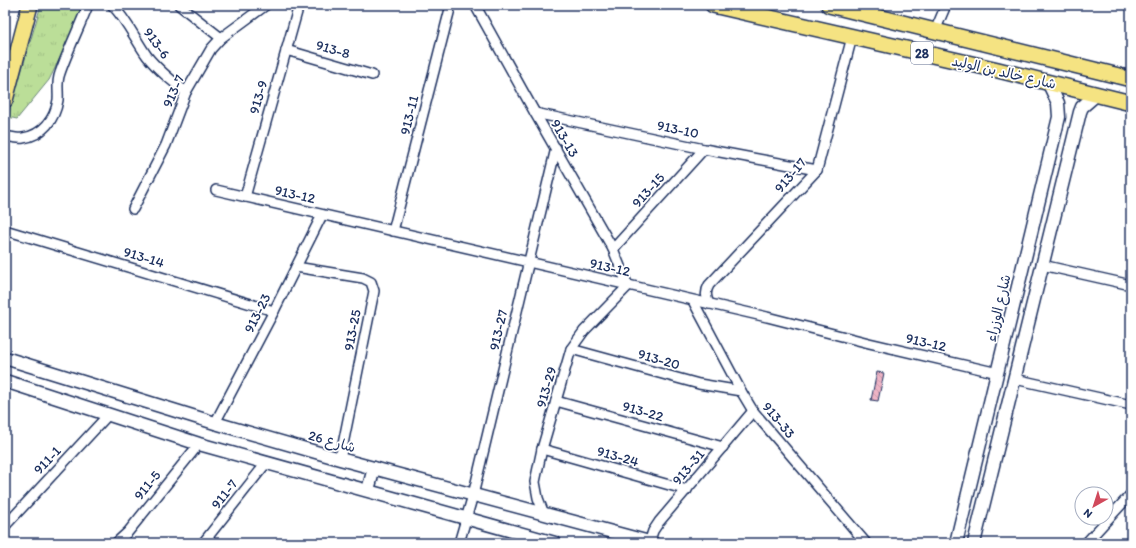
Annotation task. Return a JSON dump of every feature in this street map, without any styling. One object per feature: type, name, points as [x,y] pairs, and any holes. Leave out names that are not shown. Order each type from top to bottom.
[{"type":"main road","points":[[5,100],[30,5]]},
{"type":"main road","name":"شارع خالد بن الوليد","points":[[713,5],[998,70],[1131,103]]},
{"type":"main road","name":"شارع خالد بن الوليد","points":[[829,5],[856,8],[936,31],[1131,79]]},
{"type":"main road","points":[[998,70],[1003,47]]},
{"type":"street","points":[[5,136],[22,138],[34,135],[42,130],[51,119],[58,99],[57,89],[59,74],[88,5]]},
{"type":"street","name":"913-6","points":[[112,5],[124,19],[156,67],[186,92]]},
{"type":"street","points":[[179,5],[221,38]]},
{"type":"street","name":"913-9","points":[[245,197],[299,5]]},
{"type":"street","name":"913-11","points":[[393,231],[451,5]]},
{"type":"street","name":"913-13","points":[[475,5],[613,249],[628,286]]},
{"type":"street","points":[[936,31],[946,5]]},
{"type":"street","name":"913-7","points":[[133,208],[166,145],[186,92],[211,49],[221,38],[261,6]]},
{"type":"street","name":"913-17","points":[[709,304],[706,298],[706,291],[709,285],[816,170],[852,37]]},
{"type":"street","name":"913-8","points":[[286,50],[372,75]]},
{"type":"street","name":"شارع الوزراء","points":[[956,543],[1059,117],[1058,103],[1048,82]]},
{"type":"street","points":[[974,543],[1080,112],[1082,107],[1096,94]]},
{"type":"street","name":"913-10","points":[[535,113],[704,149],[816,170]]},
{"type":"street","name":"913-27","points":[[459,543],[473,496],[556,148]]},
{"type":"street","name":"913-15","points":[[613,249],[704,149]]},
{"type":"street","name":"913-12","points":[[216,190],[767,317],[869,343],[998,373]]},
{"type":"street","name":"913-23","points":[[215,423],[274,311],[322,215]]},
{"type":"street","name":"913-14","points":[[5,230],[274,311]]},
{"type":"street","points":[[1042,265],[1131,285]]},
{"type":"street","name":"913-25","points":[[296,267],[363,278],[371,282],[374,291],[340,459]]},
{"type":"street","points":[[1019,284],[1037,290]]},
{"type":"street","name":"913-29","points":[[544,514],[538,498],[535,482],[542,449],[571,349],[584,331],[628,286]]},
{"type":"street","name":"913-33","points":[[693,301],[753,412],[866,543]]},
{"type":"street","name":"913-20","points":[[571,349],[698,384],[741,391]]},
{"type":"street","name":"شارع 26","points":[[5,358],[215,423],[340,459],[650,543]]},
{"type":"street","points":[[1015,379],[1131,405]]},
{"type":"street","points":[[5,381],[199,444],[555,543]]},
{"type":"street","name":"913-22","points":[[556,401],[723,447]]},
{"type":"street","name":"913-31","points":[[650,543],[653,531],[659,522],[753,412]]},
{"type":"street","name":"911-1","points":[[5,526],[109,414]]},
{"type":"street","name":"911-5","points":[[116,543],[128,532],[199,444]]},
{"type":"street","name":"913-24","points":[[542,449],[687,490]]},
{"type":"street","name":"911-7","points":[[203,543],[266,462]]},
{"type":"street","points":[[368,490],[374,468]]},
{"type":"street","points":[[1086,543],[1131,494]]},
{"type":"street","points":[[965,505],[981,511]]},
{"type":"green space","points":[[41,5],[84,5],[78,22],[49,80],[17,119],[8,117]]},
{"type":"building","points":[[877,372],[884,373],[878,401],[871,400]]}]
